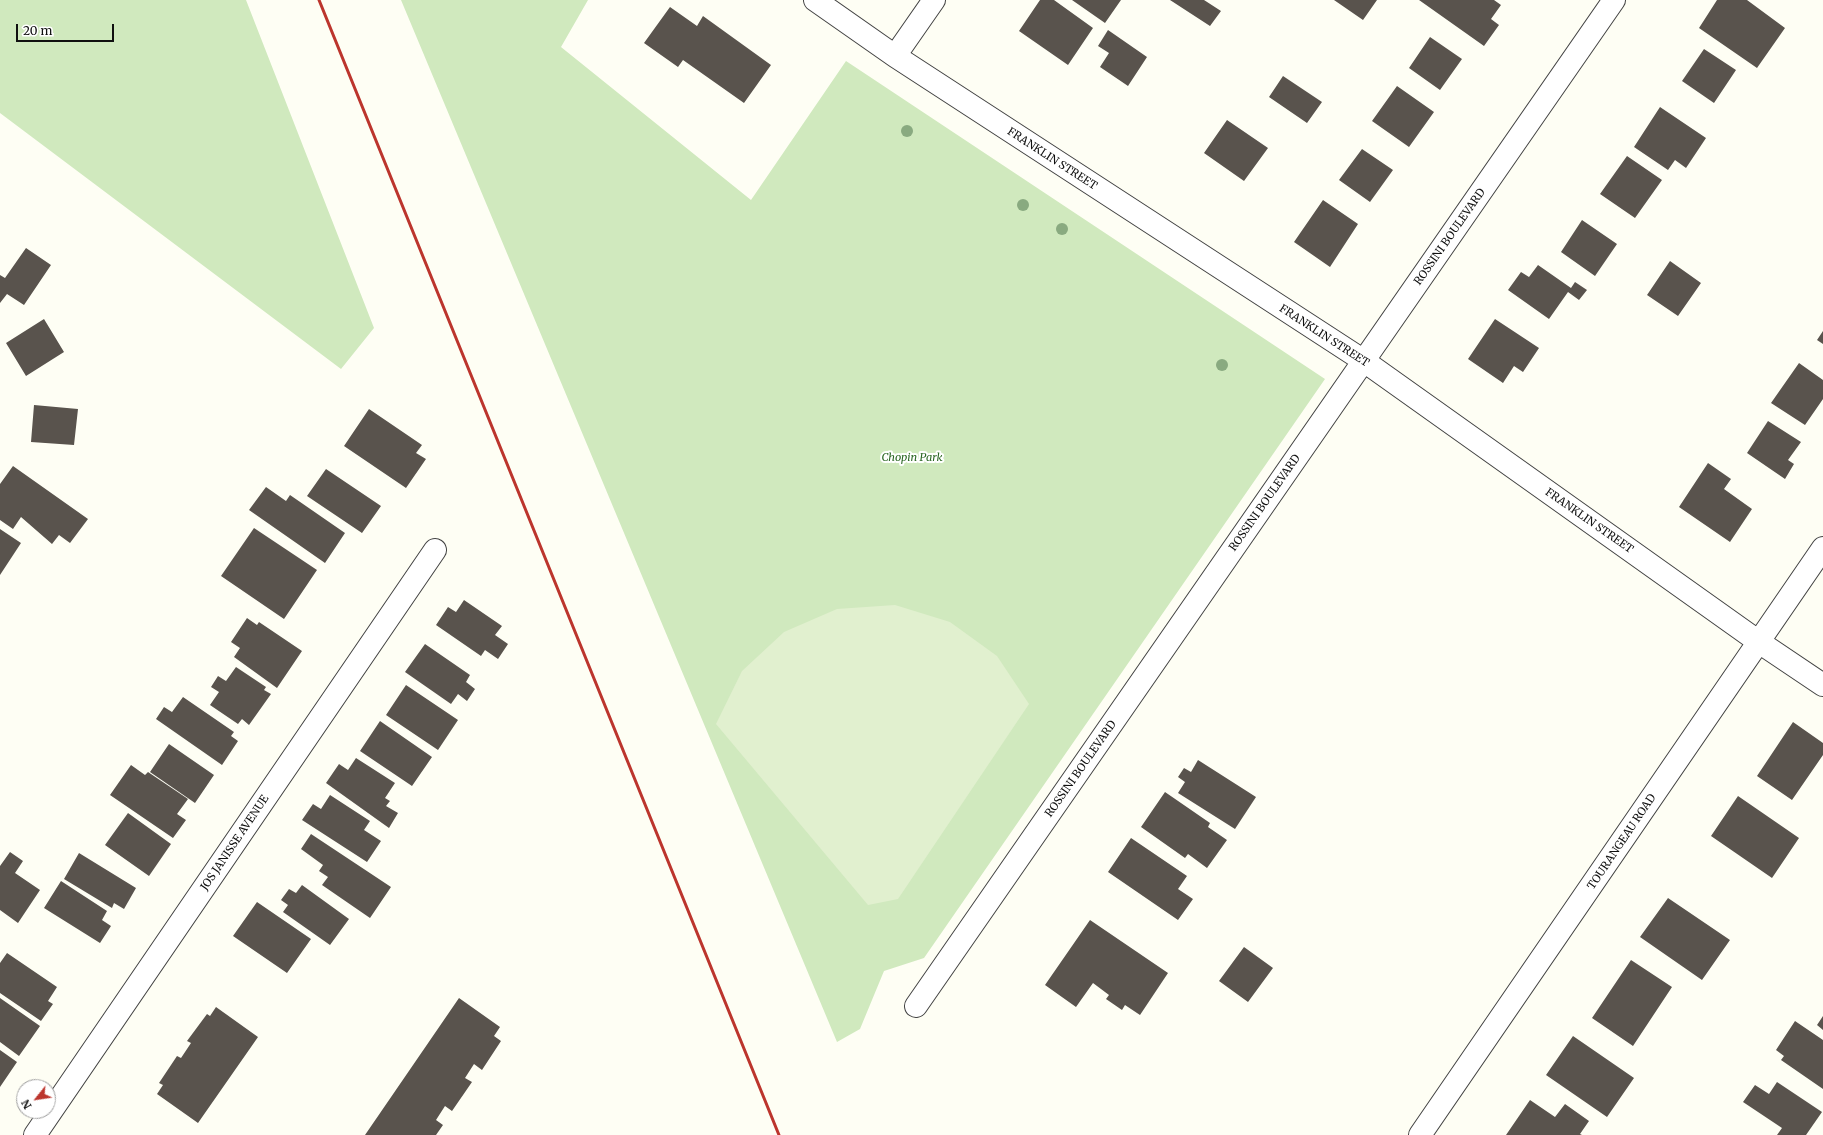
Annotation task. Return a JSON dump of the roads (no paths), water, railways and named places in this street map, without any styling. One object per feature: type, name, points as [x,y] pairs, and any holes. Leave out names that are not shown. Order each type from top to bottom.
[{"type":"street","name":"FRANKLIN STREET","points":[[815,0],[895,56],[1364,361],[1759,642],[1823,685]]},
{"type":"street","points":[[895,56],[934,0]]},
{"type":"street","name":"ROSSINI BOULEVARD","points":[[916,1006],[1614,0]]},
{"type":"street","name":"TOURANGEAU ROAD","points":[[1420,1135],[1823,548]]},
{"type":"street","name":"JOS JANISSE AVENUE","points":[[35,1135],[434,550]]},
{"type":"railway","points":[[319,0],[779,1135]]},
{"type":"park label","name":"Chopin Park","points":[[912,458]]}]
